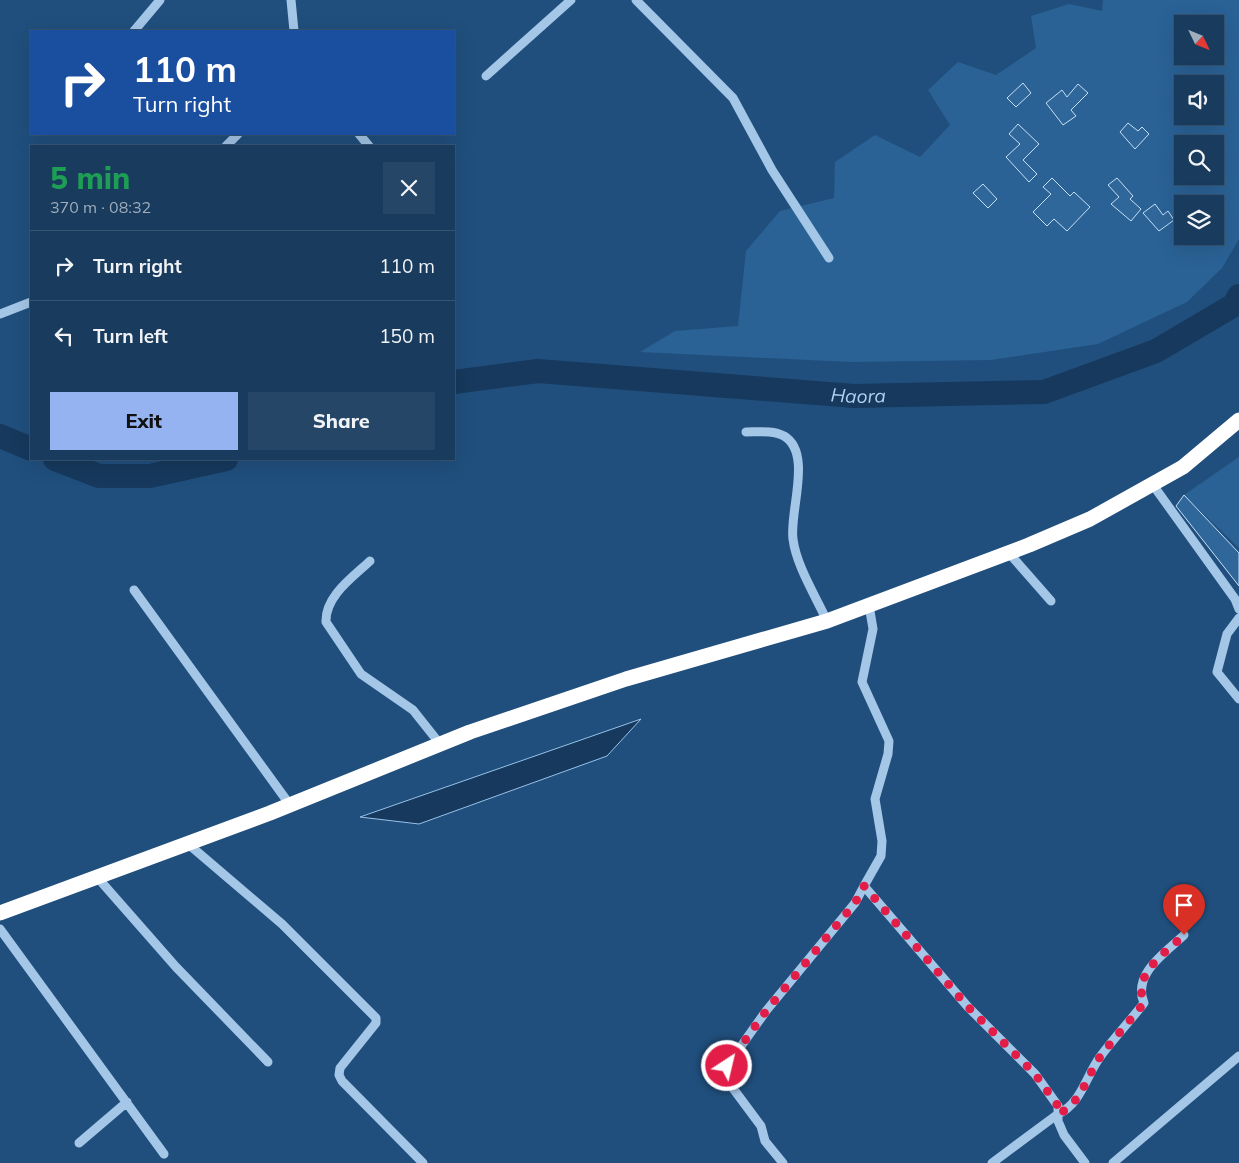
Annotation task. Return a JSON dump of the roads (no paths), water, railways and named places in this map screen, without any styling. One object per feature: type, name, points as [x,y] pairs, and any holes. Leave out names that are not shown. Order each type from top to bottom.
[{"type":"highway","points":[[0,914],[290,805],[470,732],[626,679],[827,621],[1008,552],[1090,519],[1153,485],[1183,467],[1239,420]]},
{"type":"street","points":[[135,30],[160,0]]},
{"type":"street","points":[[291,0],[294,30]]},
{"type":"street","points":[[486,76],[571,0]]},
{"type":"street","points":[[636,0],[733,98],[772,170],[829,258]]},
{"type":"street","points":[[227,145],[237,135]]},
{"type":"street","points":[[0,314],[30,302]]},
{"type":"street","points":[[746,432],[774,432],[784,436],[796,450],[798,474],[793,541],[827,621]]},
{"type":"street","points":[[1153,485],[1235,600],[1239,609]]},
{"type":"street","points":[[1008,552],[1051,602]]},
{"type":"street","points":[[370,561],[338,592],[328,608],[326,622],[361,674],[413,710],[440,744]]},
{"type":"street","points":[[134,590],[290,805]]},
{"type":"street","points":[[783,1163],[765,1141],[762,1126],[729,1082],[725,1073],[727,1066],[766,1011],[855,903],[881,856],[882,841],[875,799],[888,754],[889,741],[862,682],[873,629],[868,606]]},
{"type":"street","points":[[1239,618],[1227,634],[1217,672],[1239,699]]},
{"type":"street","points":[[187,844],[282,924],[376,1018],[376,1023],[340,1068],[339,1074],[342,1081],[423,1163]]},
{"type":"street","points":[[97,877],[176,967],[268,1062]]},
{"type":"street","points":[[864,886],[968,1007],[1035,1074],[1058,1106],[1058,1121],[1064,1135],[1085,1163]]},
{"type":"street","points":[[0,929],[164,1154]]},
{"type":"street","points":[[992,1163],[1058,1114],[1066,1111],[1083,1089],[1100,1058],[1144,1003],[1140,984],[1145,974],[1184,935]]},
{"type":"street","points":[[1113,1163],[1239,1056]]},
{"type":"street","points":[[80,1142],[127,1102]]},
{"type":"waterway","name":"Haora","points":[[455,382],[538,371],[854,396],[1044,392],[1156,351],[1234,305],[1239,296]]},
{"type":"waterway","name":"Haora","points":[[0,436],[30,449]]},
{"type":"waterway","name":"Haora","points":[[58,460],[99,476],[150,476],[222,460]]}]
